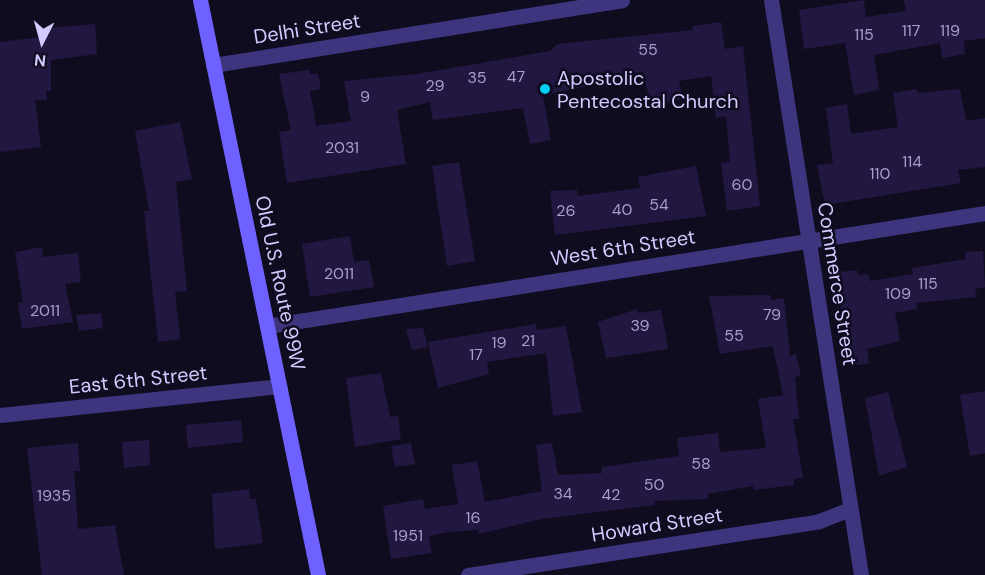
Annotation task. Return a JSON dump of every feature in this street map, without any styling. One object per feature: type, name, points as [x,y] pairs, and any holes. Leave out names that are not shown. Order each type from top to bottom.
[{"type":"main road","name":"Old U.S. Route 99W","points":[[200,0],[318,575]]},
{"type":"street","name":"Delhi Street","points":[[213,65],[622,0]]},
{"type":"street","name":"Commerce Street","points":[[771,0],[861,575]]},
{"type":"street","name":"West 6th Street","points":[[267,326],[985,213]]},
{"type":"street","name":"East 6th Street","points":[[0,416],[280,386]]},
{"type":"street","name":"Howard Street","points":[[468,575],[819,521],[851,509]]},
{"type":"building","points":[[864,0],[866,17],[906,11],[904,0],[985,0],[985,38],[964,41],[965,54],[942,58],[940,43],[874,55],[879,90],[854,95],[845,43],[804,49],[799,10]]},
{"type":"building","points":[[721,22],[725,49],[743,46],[760,206],[727,211],[721,163],[730,162],[726,116],[716,118],[711,76],[679,81],[683,99],[651,105],[643,72],[599,78],[600,84],[543,95],[551,140],[530,144],[523,108],[433,120],[430,102],[397,110],[406,164],[287,183],[279,132],[291,130],[279,74],[309,70],[310,74],[318,74],[321,89],[310,91],[316,126],[351,121],[344,81],[417,74],[550,51],[557,44],[693,30],[692,26]]},
{"type":"building","points":[[95,24],[97,54],[51,60],[51,91],[46,91],[47,100],[35,100],[41,147],[0,152],[0,42],[49,36],[48,28]]},
{"type":"building","points":[[917,89],[918,93],[960,89],[966,121],[985,118],[985,167],[958,170],[961,183],[825,205],[817,165],[833,163],[826,108],[847,104],[851,134],[898,127],[893,93]]},
{"type":"building","points":[[180,122],[192,179],[176,182],[187,291],[175,292],[180,339],[158,342],[144,211],[149,211],[135,131]]},
{"type":"building","points":[[459,162],[475,261],[447,266],[432,166]]},
{"type":"building","points":[[696,166],[706,216],[555,235],[550,191],[577,190],[578,196],[640,188],[638,177]]},
{"type":"building","points":[[350,236],[354,262],[369,260],[374,287],[310,297],[302,244]]},
{"type":"building","points":[[42,247],[43,257],[78,253],[81,282],[65,284],[73,322],[22,329],[18,303],[23,302],[15,252]]},
{"type":"building","points":[[983,251],[985,287],[975,289],[977,297],[916,303],[917,309],[895,313],[900,341],[867,349],[869,363],[850,366],[846,309],[841,310],[839,292],[843,291],[840,272],[857,270],[858,275],[868,274],[870,281],[913,274],[912,268],[966,259],[965,252]]},
{"type":"building","points":[[770,295],[771,300],[784,298],[790,356],[796,354],[801,376],[795,377],[799,419],[793,419],[803,478],[794,479],[794,485],[754,490],[753,486],[707,494],[708,499],[654,501],[655,505],[541,519],[479,534],[478,530],[449,532],[429,536],[432,553],[391,559],[383,506],[423,499],[425,509],[458,504],[452,465],[477,461],[485,502],[542,491],[536,445],[552,443],[558,475],[602,473],[602,467],[679,456],[677,438],[718,433],[720,452],[766,448],[758,399],[783,395],[773,346],[720,354],[709,296]]},
{"type":"building","points":[[637,309],[638,313],[661,310],[668,349],[606,358],[598,322]]},
{"type":"building","points":[[101,313],[103,328],[79,331],[76,315]]},
{"type":"building","points":[[536,324],[537,330],[566,326],[582,412],[553,416],[546,353],[487,362],[489,374],[438,388],[428,342]]},
{"type":"building","points":[[423,328],[428,347],[412,350],[406,329]]},
{"type":"building","points":[[381,373],[390,417],[398,416],[401,439],[355,447],[346,378]]},
{"type":"building","points":[[985,391],[985,453],[970,456],[960,395]]},
{"type":"building","points":[[888,392],[907,467],[879,476],[865,398]]},
{"type":"building","points":[[241,420],[243,442],[188,448],[186,425]]},
{"type":"building","points":[[149,440],[150,465],[124,468],[122,442]]},
{"type":"building","points":[[78,443],[80,471],[74,471],[78,529],[115,525],[124,575],[42,575],[27,448]]},
{"type":"building","points":[[411,443],[415,464],[395,467],[391,446]]},
{"type":"building","points":[[249,489],[250,499],[256,499],[263,543],[215,549],[212,494]]},
{"type":"place","name":"Apostolic Pentecostal Church","points":[[545,89]]}]
